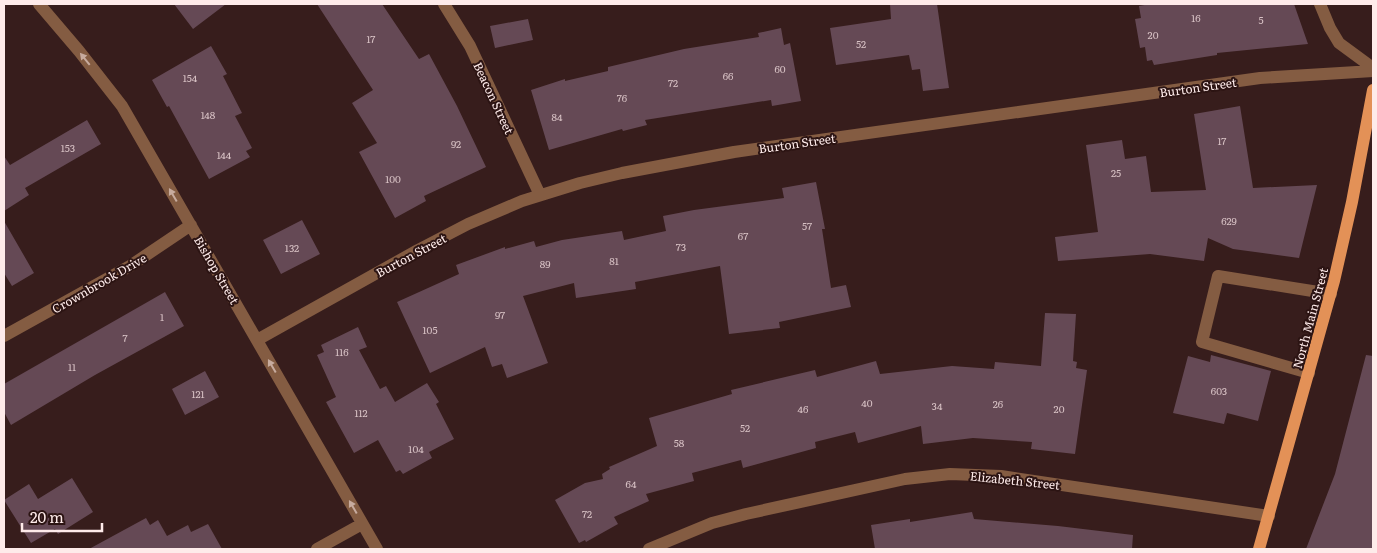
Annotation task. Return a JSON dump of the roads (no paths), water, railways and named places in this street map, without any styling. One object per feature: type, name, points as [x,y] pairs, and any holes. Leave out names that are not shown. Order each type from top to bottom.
[{"type":"main road","name":"North Main Street","points":[[1259,549],[1331,294],[1348,219],[1373,90]]},
{"type":"street","name":"Bishop Street","points":[[39,4],[122,106],[377,549]]},
{"type":"street","name":"Beacon Street","points":[[444,4],[470,46],[540,195]]},
{"type":"street","points":[[1320,4],[1330,28],[1339,43],[1373,70]]},
{"type":"street","name":"Burton Street","points":[[257,340],[468,224],[522,201],[580,183],[622,173],[734,152],[1260,78],[1373,70]]},
{"type":"street","name":"Crownbrook Drive","points":[[4,336],[130,266],[191,225]]},
{"type":"street","points":[[1309,373],[1202,342],[1218,276],[1331,294]]},
{"type":"street","name":"Elizabeth Street","points":[[649,549],[704,526],[746,514],[905,479],[950,474],[1001,476],[1269,516]]},
{"type":"street","points":[[317,549],[362,524]]}]
